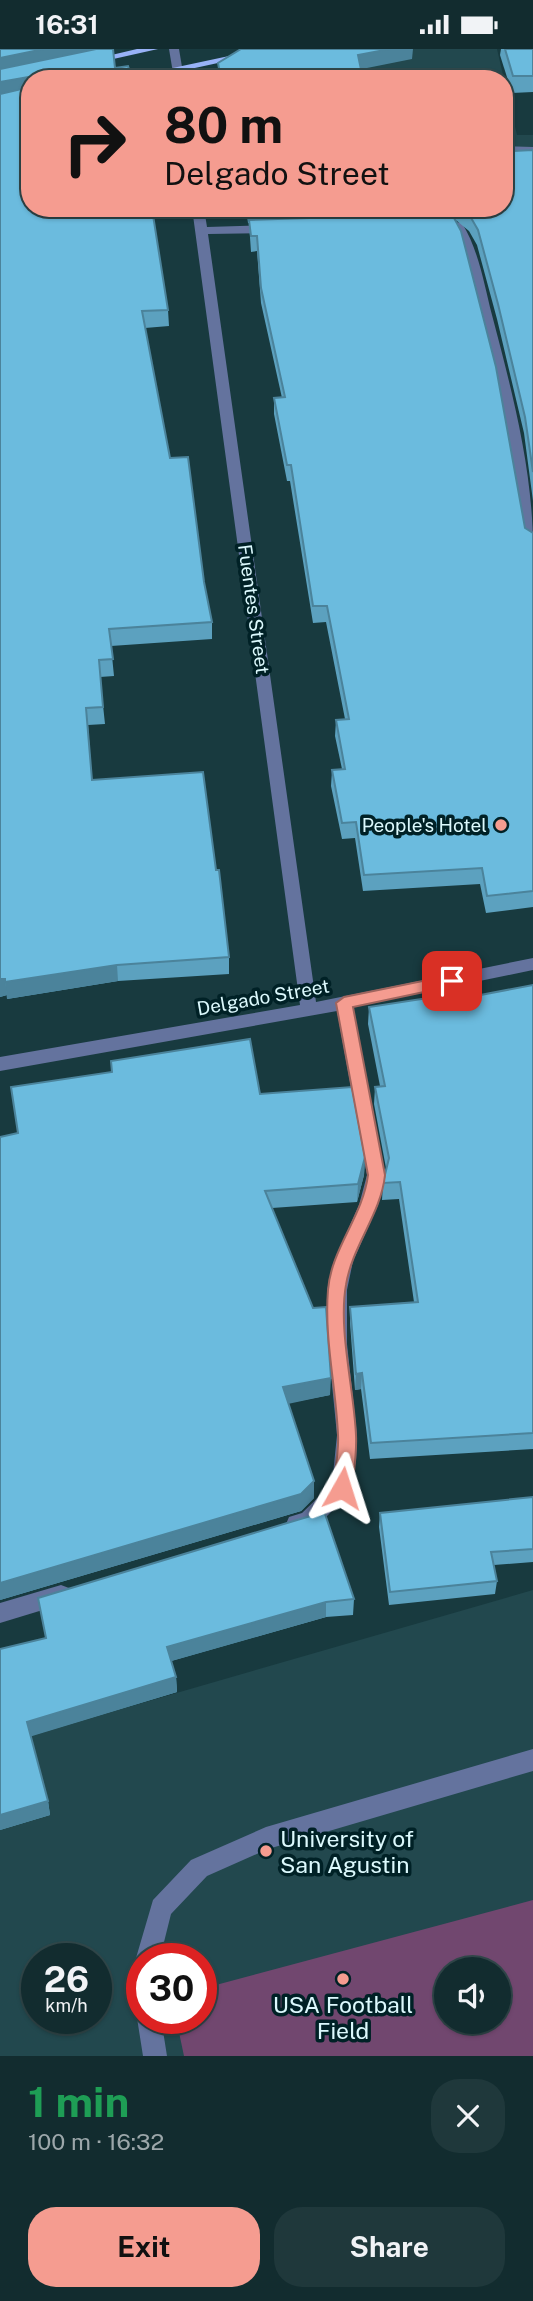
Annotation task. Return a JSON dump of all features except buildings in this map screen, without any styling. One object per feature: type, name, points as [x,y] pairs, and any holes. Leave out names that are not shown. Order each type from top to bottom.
[{"type":"main road","points":[[77,64],[153,49]]},
{"type":"main road","points":[[194,70],[278,49]]},
{"type":"street","points":[[174,49],[177,70]]},
{"type":"street","points":[[513,149],[533,150]]},
{"type":"street","name":"Fuentes Street","points":[[199,217],[309,1010]]},
{"type":"street","points":[[421,223],[458,226],[468,246],[503,382],[533,544]]},
{"type":"street","points":[[201,231],[284,228]]},
{"type":"street","name":"Delgado Street","points":[[0,1064],[309,1010],[533,964]]},
{"type":"street","points":[[283,1528],[309,1520],[342,1488],[348,1438],[336,1313],[337,1287],[342,1263],[374,1195],[376,1175],[344,1003]]},
{"type":"street","points":[[0,1613],[77,1590]]},
{"type":"street","points":[[152,1943],[161,1908],[199,1868],[266,1838],[533,1760]]},
{"type":"street","points":[[152,2034],[155,2056]]},
{"type":"shaded area","points":[[301,49],[497,49],[502,70],[228,70],[242,61]]},
{"type":"shaded area","points":[[513,118],[517,135],[533,135],[533,201],[513,193]]},
{"type":"shaded area","name":"University of San Agustin","points":[[533,1590],[533,2056],[0,2056],[0,1744]]},
{"type":"shaded area","name":"USA Football Field","points":[[533,1900],[533,2056],[184,2056],[179,2034],[217,2034],[217,1985]]},
{"type":"place","name":"People's Hotel","points":[[501,825]]},
{"type":"place","name":"University of San Agustin","points":[[266,1851]]},
{"type":"place","name":"USA Football Field","points":[[343,1979]]},
{"type":"route","points":[[342,1488],[348,1438],[336,1313],[337,1287],[342,1263],[368,1213],[374,1195],[376,1175],[344,1003],[452,981]]}]
